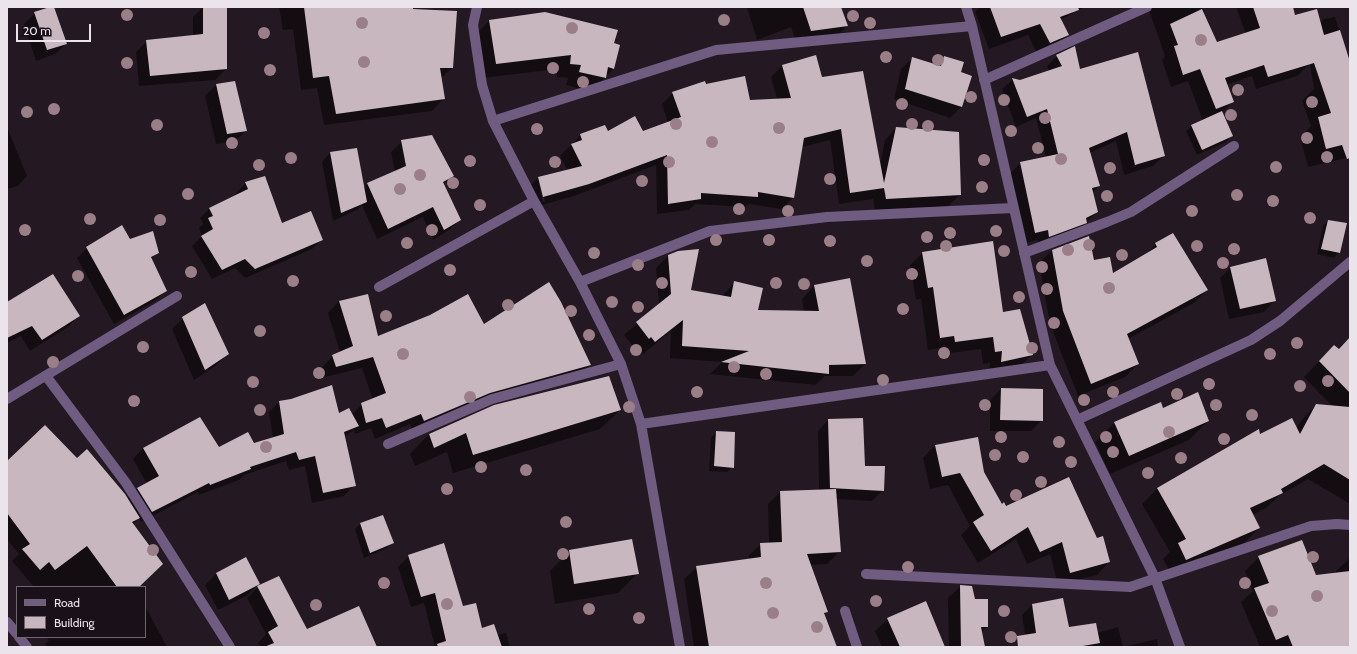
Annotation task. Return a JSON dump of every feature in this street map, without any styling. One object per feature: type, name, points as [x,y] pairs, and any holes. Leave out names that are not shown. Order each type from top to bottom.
[{"type":"street","points":[[476,7],[473,25],[482,85],[493,121],[534,201],[580,282],[621,364],[641,424],[680,647]]},
{"type":"street","points":[[966,7],[972,26],[1050,365],[1155,578],[1180,647]]},
{"type":"street","points":[[984,80],[1147,7]]},
{"type":"street","points":[[493,121],[716,50],[972,26]]},
{"type":"street","points":[[1024,253],[1131,212],[1234,146]]},
{"type":"street","points":[[379,287],[534,201]]},
{"type":"street","points":[[580,282],[710,231],[826,217],[1013,208]]},
{"type":"street","points":[[1077,420],[1251,340],[1280,321],[1350,262]]},
{"type":"street","points":[[7,399],[177,296]]},
{"type":"street","points":[[388,444],[492,399],[621,364]]},
{"type":"street","points":[[641,424],[1050,365]]},
{"type":"street","points":[[46,376],[126,483],[230,647]]},
{"type":"street","points":[[866,574],[1130,587],[1311,526],[1337,524],[1350,525]]},
{"type":"street","points":[[845,611],[857,647]]},
{"type":"street","points":[[7,622],[16,633]]},
{"type":"street","points":[[20,638],[27,647]]},
{"type":"building","points":[[54,7],[67,44],[47,50],[34,12]]},
{"type":"building","points":[[203,7],[227,7],[227,69],[150,76],[146,40],[203,34]]},
{"type":"building","points":[[304,7],[413,7],[413,9],[457,11],[453,68],[440,68],[445,99],[336,114],[329,76],[313,78]]},
{"type":"building","points":[[803,7],[841,7],[848,26],[811,31]]},
{"type":"building","points":[[990,7],[1078,7],[1079,10],[1060,17],[1069,35],[1050,43],[1040,24],[1001,37]]},
{"type":"building","points":[[1253,7],[1293,7],[1295,15],[1317,9],[1324,35],[1340,30],[1350,62],[1350,158],[1347,159],[1342,145],[1326,149],[1318,117],[1331,113],[1314,63],[1268,77],[1264,65],[1225,78],[1234,102],[1216,109],[1200,69],[1183,75],[1174,46],[1178,45],[1170,24],[1202,9],[1217,42],[1260,28]]},
{"type":"building","points":[[545,12],[618,30],[614,43],[620,45],[614,69],[608,67],[606,78],[579,72],[581,65],[570,64],[571,55],[496,64],[489,20]]},
{"type":"building","points":[[1075,46],[1080,69],[1138,52],[1165,156],[1135,165],[1127,132],[1089,148],[1100,186],[1092,188],[1098,212],[1086,218],[1087,223],[1049,237],[1048,230],[1035,233],[1020,162],[1058,154],[1047,109],[1027,117],[1012,78],[1020,80],[1062,66],[1056,55]]},
{"type":"building","points":[[816,55],[822,77],[863,71],[884,183],[896,127],[959,132],[961,195],[886,199],[884,188],[850,193],[841,129],[804,138],[794,198],[758,192],[758,197],[701,193],[701,199],[668,204],[667,155],[589,184],[543,197],[538,177],[582,166],[571,144],[582,140],[580,134],[605,125],[608,131],[635,116],[643,131],[681,117],[672,92],[705,81],[706,84],[745,76],[750,100],[791,98],[782,65]]},
{"type":"building","points":[[944,56],[964,62],[961,72],[972,76],[962,107],[905,89],[912,57],[941,66]]},
{"type":"building","points":[[235,81],[247,131],[227,134],[216,84]]},
{"type":"building","points":[[1222,111],[1233,136],[1202,150],[1191,125]]},
{"type":"building","points":[[432,135],[454,176],[443,182],[461,220],[444,230],[433,207],[388,229],[367,183],[406,166],[401,140]]},
{"type":"building","points":[[357,148],[367,202],[341,213],[330,152]]},
{"type":"building","points":[[265,176],[282,223],[311,211],[323,240],[255,269],[245,259],[222,270],[201,236],[213,229],[208,218],[213,216],[209,208],[248,189],[245,182]]},
{"type":"building","points":[[1328,220],[1347,223],[1340,253],[1321,249]]},
{"type":"building","points":[[122,225],[130,239],[153,231],[159,253],[151,257],[167,291],[124,315],[86,247]]},
{"type":"building","points":[[1173,233],[1208,290],[1127,334],[1139,364],[1091,384],[1063,311],[1052,250],[1089,236],[1094,260],[1110,257],[1113,273],[1157,247],[1155,243]]},
{"type":"building","points":[[993,241],[1003,312],[1020,309],[1033,355],[1001,362],[1002,351],[995,352],[993,337],[955,342],[954,336],[940,338],[933,287],[928,288],[922,252]]},
{"type":"building","points":[[699,249],[691,290],[731,297],[734,281],[763,288],[758,310],[819,311],[814,285],[850,278],[866,364],[829,365],[829,374],[721,362],[749,351],[682,346],[683,320],[655,342],[651,337],[649,339],[636,322],[671,294],[668,255],[678,251]]},
{"type":"building","points":[[1266,258],[1276,301],[1240,309],[1230,267]]},
{"type":"building","points":[[53,274],[80,316],[42,340],[32,326],[7,338],[7,302]]},
{"type":"building","points":[[549,282],[561,302],[591,365],[490,393],[424,421],[421,414],[386,428],[382,418],[366,423],[361,403],[386,393],[373,357],[336,367],[332,355],[353,346],[339,301],[368,294],[378,336],[430,315],[468,294],[484,324]]},
{"type":"building","points":[[205,303],[229,354],[205,370],[182,317]]},
{"type":"building","points":[[1350,337],[1350,393],[1319,361],[1334,345],[1339,349]]},
{"type":"building","points":[[609,376],[621,410],[473,455],[466,433],[434,448],[429,434],[494,405]]},
{"type":"building","points":[[332,385],[339,413],[349,408],[359,426],[344,432],[356,486],[323,493],[315,456],[299,460],[296,452],[250,467],[251,469],[210,485],[209,483],[152,512],[137,488],[159,476],[143,448],[200,417],[219,447],[248,432],[254,443],[284,434],[279,401],[291,399]]},
{"type":"building","points":[[1001,388],[1043,389],[1043,421],[1000,420]]},
{"type":"building","points":[[1198,392],[1209,421],[1129,456],[1114,422],[1161,402],[1163,408]]},
{"type":"building","points":[[1316,404],[1350,407],[1350,480],[1324,464],[1281,489],[1283,493],[1250,508],[1260,528],[1186,560],[1178,543],[1186,539],[1157,488],[1259,429],[1260,434],[1292,418],[1300,434]]},
{"type":"building","points":[[863,418],[865,466],[885,466],[884,491],[830,488],[828,419]]},
{"type":"building","points":[[45,425],[77,458],[87,449],[125,494],[140,518],[132,522],[163,564],[140,586],[116,586],[87,546],[55,570],[49,562],[40,570],[22,549],[30,544],[7,513],[7,461]]},
{"type":"building","points":[[716,431],[735,432],[734,468],[714,466]]},
{"type":"building","points":[[978,437],[984,472],[1002,504],[1004,502],[1006,506],[1069,477],[1097,538],[1103,536],[1110,562],[1070,573],[1062,542],[1040,552],[1028,527],[991,551],[973,522],[984,515],[960,473],[942,477],[935,445]]},
{"type":"building","points":[[836,489],[841,552],[807,554],[828,612],[824,613],[837,647],[709,647],[696,566],[761,557],[760,543],[782,542],[780,491]]},
{"type":"building","points":[[383,515],[394,543],[370,553],[360,523]]},
{"type":"building","points":[[632,539],[639,574],[574,584],[569,550]]},
{"type":"building","points":[[1302,540],[1316,575],[1350,571],[1350,647],[1293,647],[1288,635],[1276,640],[1254,588],[1269,583],[1258,556]]},
{"type":"building","points":[[444,543],[463,606],[476,603],[482,628],[494,624],[502,647],[438,647],[437,644],[446,641],[435,593],[421,597],[408,555]]},
{"type":"building","points":[[246,557],[260,584],[229,600],[216,573]]},
{"type":"building","points":[[279,576],[307,629],[359,606],[377,647],[264,647],[274,643],[268,632],[278,626],[257,586]]},
{"type":"building","points":[[960,585],[972,586],[975,599],[988,599],[988,627],[981,627],[985,647],[961,647]]},
{"type":"building","points":[[1063,598],[1069,627],[1096,623],[1100,643],[1077,647],[1018,647],[1017,636],[1036,633],[1032,604]]},
{"type":"building","points":[[926,601],[945,647],[900,647],[887,618]]}]
